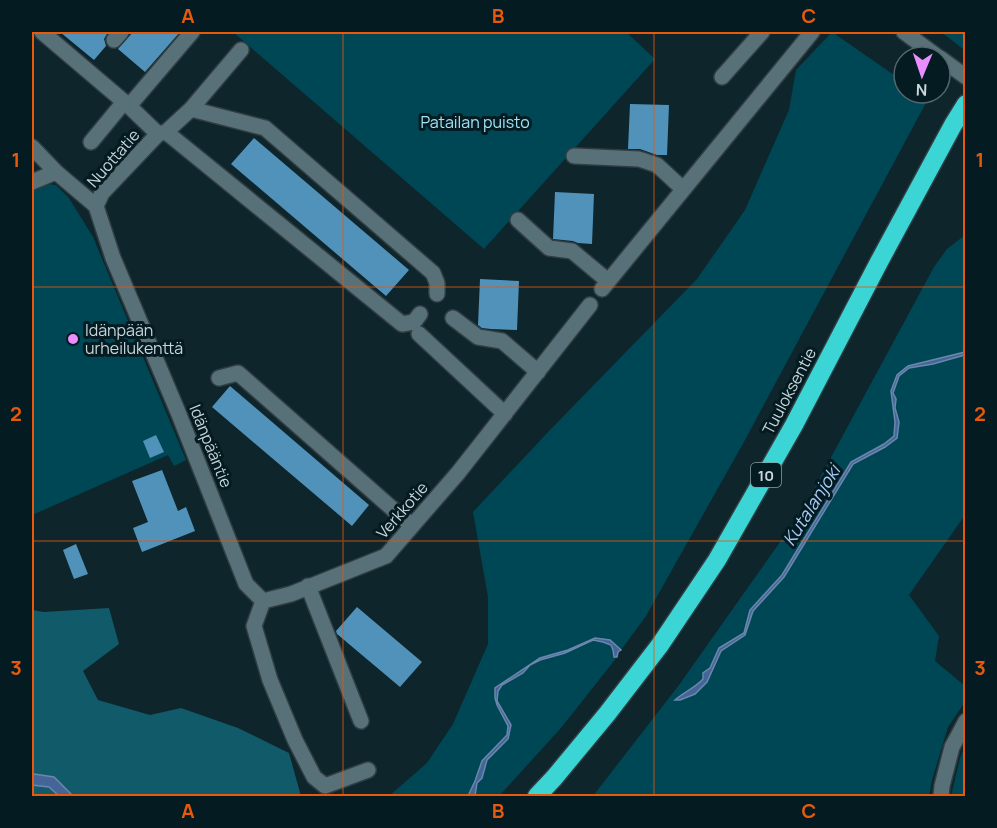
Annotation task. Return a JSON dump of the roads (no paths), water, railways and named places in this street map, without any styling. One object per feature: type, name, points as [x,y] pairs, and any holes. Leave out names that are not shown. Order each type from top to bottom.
[{"type":"highway","name":"Tuuloksentie","points":[[537,796],[607,714],[660,645],[717,560],[794,425],[879,262],[966,104]]},
{"type":"street","points":[[42,32],[126,104],[402,324],[414,322],[420,314]]},
{"type":"street","points":[[91,142],[192,32]]},
{"type":"street","points":[[722,77],[762,32]]},
{"type":"street","points":[[518,220],[549,248],[573,251],[605,285],[812,32]]},
{"type":"street","points":[[904,32],[922,45]]},
{"type":"street","name":"Nuottatie","points":[[96,206],[102,193],[162,133],[190,109],[242,50]]},
{"type":"street","points":[[952,67],[966,77]]},
{"type":"street","points":[[190,109],[265,128],[433,273],[437,294]]},
{"type":"street","points":[[32,147],[56,172],[96,206]]},
{"type":"street","points":[[574,156],[639,159],[657,165],[683,189]]},
{"type":"street","points":[[32,182],[56,172]]},
{"type":"street","name":"Idänpääntie","points":[[96,206],[113,258],[178,412],[246,584],[263,601]]},
{"type":"street","name":"Verkkotie","points":[[263,601],[291,594],[387,556],[458,473],[590,305]]},
{"type":"street","points":[[453,318],[478,337],[502,341],[538,372]]},
{"type":"street","points":[[419,334],[505,414]]},
{"type":"street","points":[[219,378],[238,374],[412,526]]},
{"type":"street","points":[[308,586],[361,721]]},
{"type":"street","points":[[263,601],[254,626],[270,680],[295,740],[314,777],[325,786],[368,770]]},
{"type":"street","points":[[940,796],[952,747],[966,721]]},
{"type":"place","name":"Idänpään urheilukenttä","points":[[73,339]]},
{"type":"park label","name":"Patailan puisto","points":[[475,122]]},
{"type":"water label","name":"Kutalanjoki","points":[[811,505]]}]
